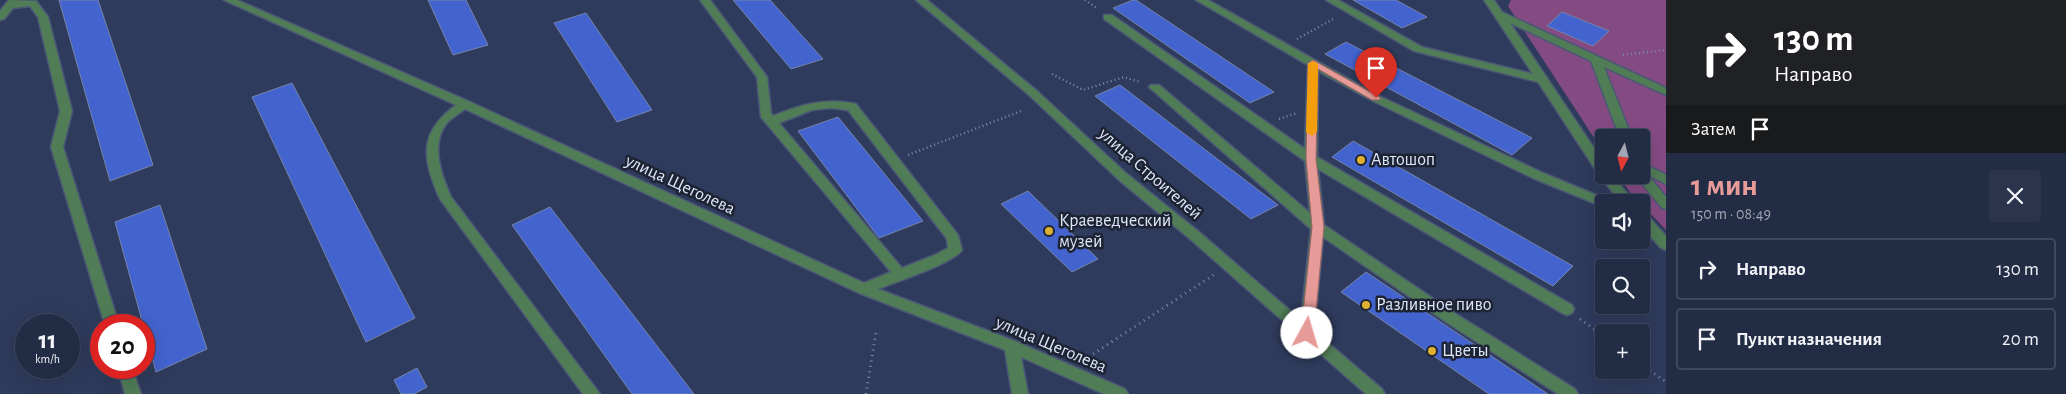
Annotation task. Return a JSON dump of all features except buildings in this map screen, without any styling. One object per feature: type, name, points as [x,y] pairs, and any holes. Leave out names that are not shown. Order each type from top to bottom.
[{"type":"street","name":"улица Щеголева","points":[[229,0],[464,104],[864,288],[1012,346],[1120,394]]},
{"type":"street","points":[[705,0],[762,77],[765,114],[900,274]]},
{"type":"street","name":"улица Строителей","points":[[921,0],[1033,93],[1123,177],[1377,394]]},
{"type":"street","points":[[1202,0],[1384,102],[1539,176],[1595,199]]},
{"type":"street","points":[[1331,0],[1418,49],[1544,80]]},
{"type":"street","points":[[1489,0],[1544,80],[1595,160]]},
{"type":"street","points":[[0,17],[12,3],[33,3],[42,18],[66,111],[57,147],[109,314]]},
{"type":"street","points":[[1498,14],[1666,92]]},
{"type":"street","points":[[1108,17],[1311,159],[1567,309]]},
{"type":"street","points":[[1595,58],[1623,129]]},
{"type":"street","points":[[1307,333],[1318,227],[1311,159],[1313,63]]},
{"type":"street","points":[[1155,87],[1318,227],[1450,318],[1570,394]]},
{"type":"street","points":[[464,104],[440,124],[432,141],[434,172],[446,199],[592,394]]},
{"type":"street","points":[[772,121],[811,105],[837,104],[852,107],[953,238],[954,250],[940,258],[864,288]]},
{"type":"street","points":[[1650,171],[1666,180]]},
{"type":"street","points":[[1613,184],[1621,194]]},
{"type":"street","points":[[1648,184],[1666,205]]},
{"type":"street","points":[[1650,227],[1666,245]]},
{"type":"street","points":[[1012,346],[1020,394]]},
{"type":"street","points":[[128,379],[133,394]]},
{"type":"path","points":[[1283,46],[1349,10]]},
{"type":"path","points":[[1595,58],[1666,50]]},
{"type":"path","points":[[893,160],[1021,111]]},
{"type":"path","points":[[1067,371],[1229,266]]},
{"type":"path","points":[[1567,309],[1595,329]]},
{"type":"path","points":[[866,394],[876,332]]},
{"type":"path","points":[[1650,370],[1666,382]]},
{"type":"shaded area","points":[[1511,0],[1666,0],[1666,230],[1650,213],[1650,194],[1632,194],[1624,184],[1650,184],[1650,129],[1595,129],[1595,139],[1508,6]]},
{"type":"slow traffic","points":[[1312,132],[1313,64]]},
{"type":"place","name":"Автошоп","points":[[1361,160]]},
{"type":"place","name":"Краеведческий музей","points":[[1049,231]]},
{"type":"place","name":"Разливное пиво","points":[[1366,305]]},
{"type":"place","name":"Цветы","points":[[1432,351]]},
{"type":"route","points":[[1307,333],[1318,227],[1311,159],[1313,63],[1376,98]]}]
